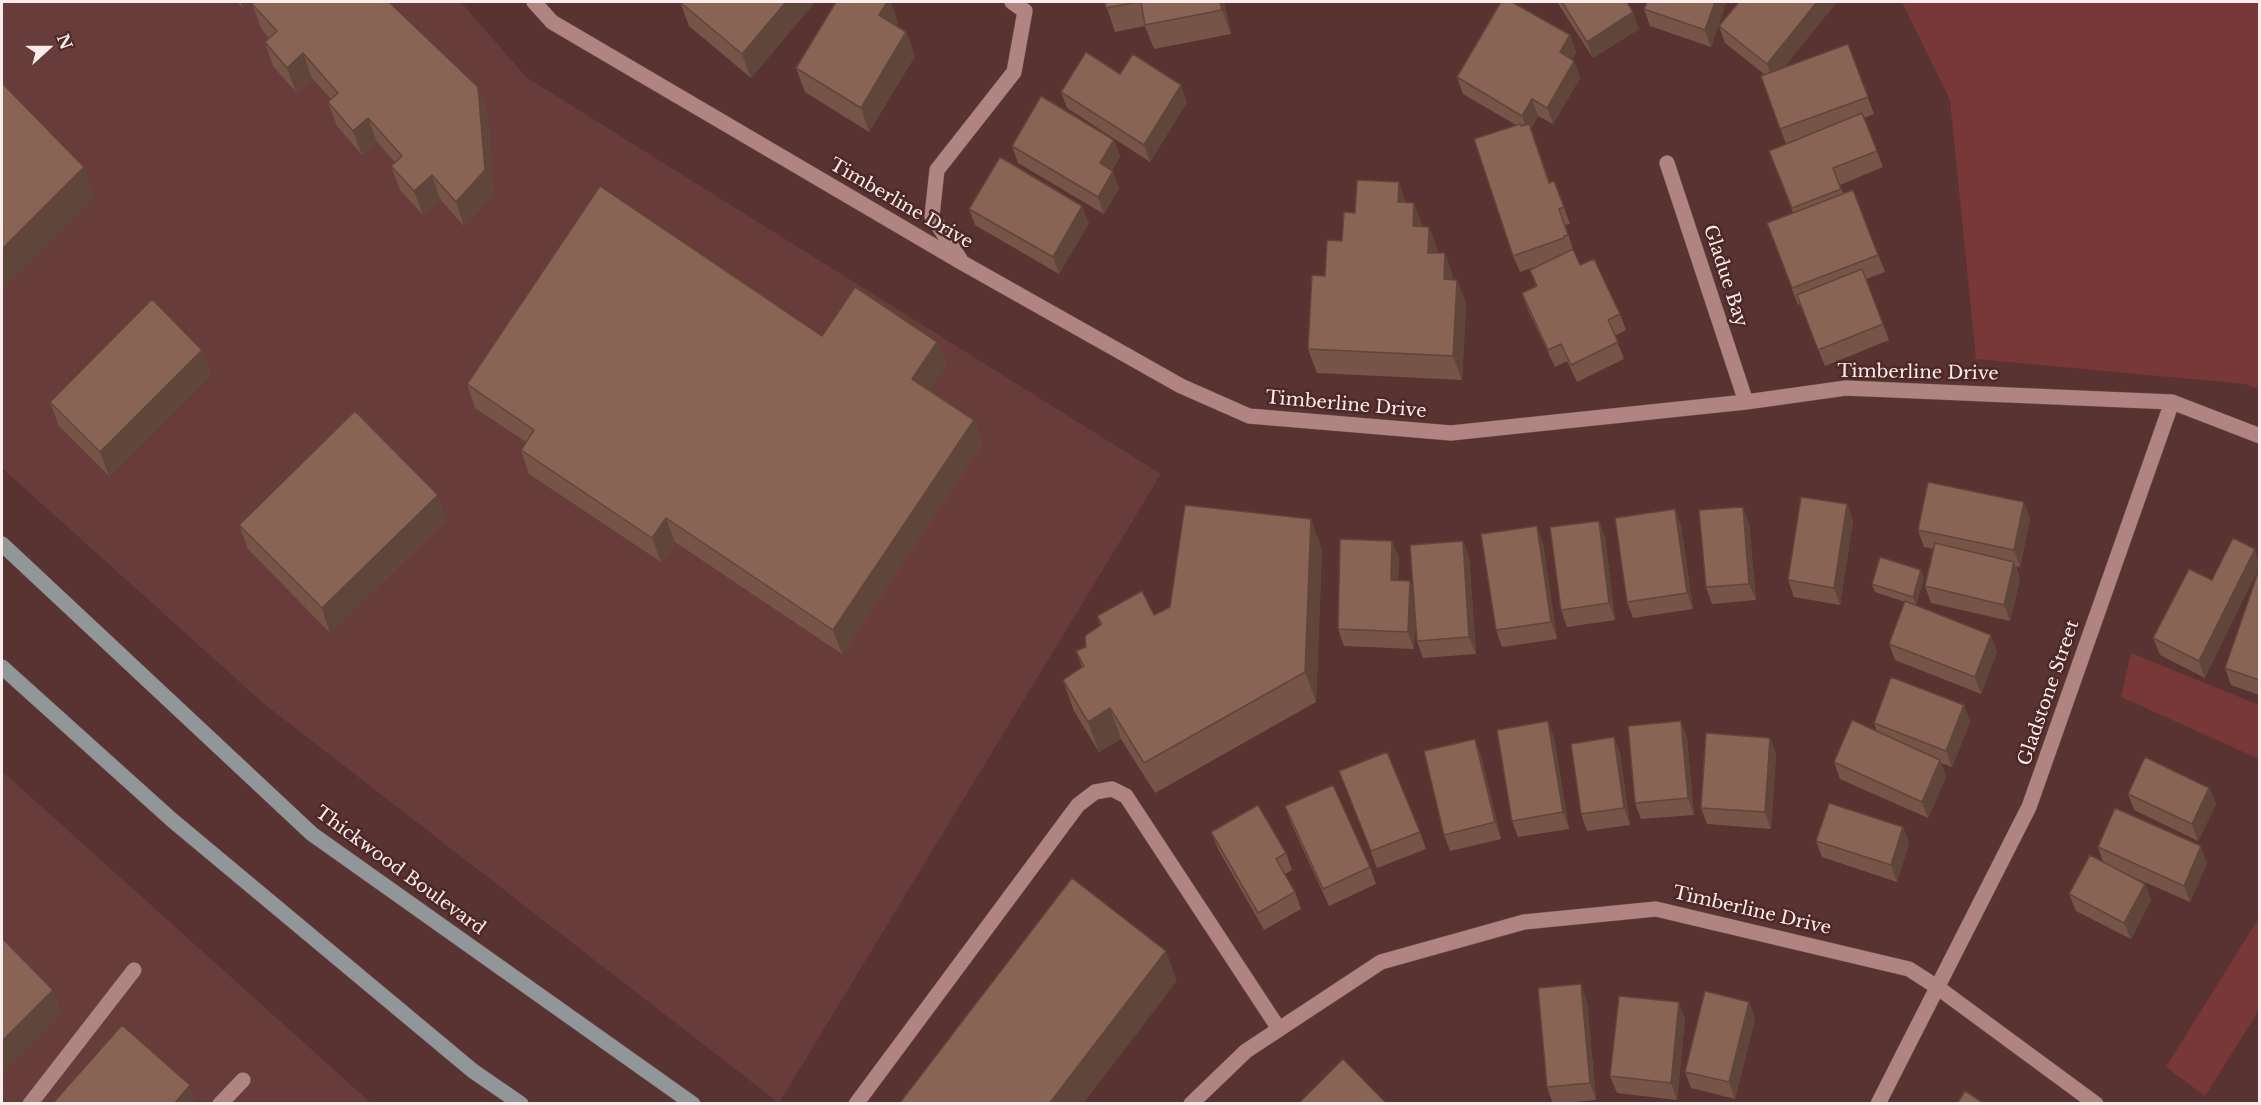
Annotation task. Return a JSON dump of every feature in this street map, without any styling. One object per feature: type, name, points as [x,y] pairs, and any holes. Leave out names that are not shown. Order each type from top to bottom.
[{"type":"main road","name":"Thickwood Boulevard","points":[[2,544],[312,834],[693,1104]]},
{"type":"main road","points":[[2,667],[172,820],[472,1071],[521,1104]]},
{"type":"street","name":"Timberline Drive","points":[[534,2],[552,22],[961,262],[1181,386],[1249,416],[1450,433],[1746,402],[1846,388],[2172,402],[2259,436]]},
{"type":"street","points":[[961,262],[932,216],[937,170],[1014,72],[1025,11],[1012,2]]},
{"type":"street","name":"Gladue Bay","points":[[1667,163],[1746,402]]},
{"type":"street","name":"Gladstone Street","points":[[1878,1104],[2029,807],[2172,402]]},
{"type":"street","points":[[856,1104],[1078,805],[1095,792],[1112,789],[1126,796],[1279,1029]]},
{"type":"street","name":"Timberline Drive","points":[[1191,1104],[1246,1051],[1381,962],[1524,922],[1656,909],[1909,969],[2096,1104]]},
{"type":"street","points":[[30,1104],[134,970]]},
{"type":"street","points":[[220,1104],[243,1080]]},
{"type":"shaded area","points":[[2,2],[461,2],[526,77],[1161,474],[779,1103],[263,703],[2,468]]},
{"type":"shaded area","points":[[1902,2],[2259,2],[2259,389],[2245,384],[1976,359],[1950,100]]},
{"type":"shaded area","points":[[2131,653],[2259,705],[2259,759],[2121,697]]},
{"type":"shaded area","points":[[2,771],[371,1103],[2,1103]]},
{"type":"shaded area","points":[[2259,918],[2259,1010],[2205,1096],[2166,1067]]},
{"type":"building","points":[[255,2],[389,2],[478,87],[485,170],[456,202],[432,175],[414,191],[391,166],[402,156],[368,118],[353,131],[328,102],[338,93],[303,53],[287,68],[265,42],[277,31],[252,4]]},
{"type":"building","points":[[680,2],[786,2],[742,54]]},
{"type":"building","points":[[836,2],[887,2],[879,15],[906,32],[861,108],[796,68]]},
{"type":"building","points":[[1105,2],[1137,2],[1106,8]]},
{"type":"building","points":[[1141,2],[1220,2],[1222,10],[1145,25]]},
{"type":"building","points":[[1501,2],[1512,2],[1570,35],[1560,52],[1574,61],[1547,108],[1532,99],[1522,116],[1457,77]]},
{"type":"building","points":[[1562,2],[1627,2],[1633,12],[1587,42]]},
{"type":"building","points":[[1647,2],[1715,2],[1705,30],[1644,9]]},
{"type":"building","points":[[1739,2],[1817,2],[1767,64],[1719,26]]},
{"type":"building","points":[[1848,44],[1868,97],[1780,129],[1761,76]]},
{"type":"building","points":[[1086,52],[1120,74],[1133,54],[1181,85],[1144,145],[1061,92]]},
{"type":"building","points":[[2,83],[84,167],[2,249]]},
{"type":"building","points":[[1041,96],[1114,140],[1100,163],[1113,171],[1098,197],[1012,146]]},
{"type":"building","points":[[1862,113],[1877,151],[1833,168],[1841,189],[1792,208],[1769,151]]},
{"type":"building","points":[[1520,124],[1521,126],[1529,124],[1549,183],[1554,181],[1564,207],[1559,209],[1568,235],[1513,256],[1474,139]]},
{"type":"building","points":[[1000,157],[1082,206],[1053,257],[969,209]]},
{"type":"building","points":[[1357,180],[1399,182],[1398,202],[1414,203],[1413,226],[1429,227],[1428,253],[1445,253],[1444,279],[1457,280],[1453,356],[1308,349],[1312,275],[1325,276],[1327,240],[1342,241],[1344,212],[1355,213]]},
{"type":"building","points":[[600,186],[822,336],[855,287],[937,342],[912,379],[974,420],[833,630],[666,518],[652,538],[521,450],[534,430],[467,384]]},
{"type":"building","points":[[1853,190],[1878,255],[1792,288],[1767,223]]},
{"type":"building","points":[[1573,249],[1580,265],[1594,259],[1620,314],[1608,320],[1618,342],[1571,365],[1561,344],[1548,350],[1522,293],[1537,286],[1530,270]]},
{"type":"building","points":[[1862,269],[1883,324],[1818,350],[1797,295]]},
{"type":"building","points":[[152,299],[202,350],[100,452],[50,402]]},
{"type":"building","points":[[355,411],[438,495],[322,608],[239,525]]},
{"type":"building","points":[[1928,482],[2024,502],[2014,550],[1918,530]]},
{"type":"building","points":[[1801,497],[1847,504],[1834,588],[1788,580]]},
{"type":"building","points":[[1185,505],[1311,519],[1305,672],[1144,763],[1110,708],[1088,722],[1063,680],[1084,666],[1076,651],[1086,647],[1085,636],[1102,624],[1097,616],[1142,591],[1154,615],[1170,607]]},
{"type":"building","points":[[1743,507],[1749,584],[1706,587],[1699,510]]},
{"type":"building","points":[[1675,509],[1687,593],[1627,602],[1615,518]]},
{"type":"building","points":[[1599,521],[1609,603],[1561,610],[1550,527]]},
{"type":"building","points":[[1537,526],[1551,622],[1496,630],[1481,534]]},
{"type":"building","points":[[2233,538],[2255,549],[2199,661],[2153,638],[2189,569],[2212,580]]},
{"type":"building","points":[[1340,539],[1392,541],[1391,580],[1410,581],[1408,632],[1338,629]]},
{"type":"building","points":[[1463,541],[1469,637],[1417,641],[1410,545]]},
{"type":"building","points":[[1935,543],[2014,562],[2004,605],[1925,586]]},
{"type":"building","points":[[1880,557],[1921,570],[1913,597],[1872,584]]},
{"type":"building","points":[[2259,570],[2259,680],[2225,668]]},
{"type":"building","points":[[1905,601],[1991,635],[1975,677],[1889,644]]},
{"type":"building","points":[[1891,677],[1964,705],[1946,751],[1874,723]]},
{"type":"building","points":[[1852,720],[1940,760],[1922,802],[1834,762]]},
{"type":"building","points":[[1548,721],[1563,812],[1512,821],[1497,730]]},
{"type":"building","points":[[1681,721],[1688,798],[1635,803],[1628,726]]},
{"type":"building","points":[[1706,733],[1770,738],[1765,812],[1701,808]]},
{"type":"building","points":[[1614,737],[1624,808],[1581,814],[1571,744]]},
{"type":"building","points":[[1475,739],[1495,822],[1444,835],[1424,751]]},
{"type":"building","points":[[1387,752],[1420,832],[1371,851],[1339,771]]},
{"type":"building","points":[[2145,757],[2209,788],[2192,824],[2128,794]]},
{"type":"building","points":[[1333,785],[1370,867],[1323,889],[1285,806]]},
{"type":"building","points":[[1829,803],[1903,827],[1891,865],[1816,841]]},
{"type":"building","points":[[1258,805],[1286,853],[1276,859],[1295,892],[1258,913],[1211,832]]},
{"type":"building","points":[[2115,808],[2201,846],[2184,886],[2098,847]]},
{"type":"building","points":[[2090,855],[2145,884],[2124,923],[2069,894]]},
{"type":"building","points":[[1072,878],[1166,951],[1049,1104],[899,1104]]},
{"type":"building","points":[[2,938],[53,990],[2,1041]]},
{"type":"building","points":[[1581,984],[1590,1083],[1547,1087],[1538,988]]},
{"type":"building","points":[[1705,991],[1749,1002],[1729,1082],[1685,1072]]},
{"type":"building","points":[[1619,996],[1679,1002],[1671,1083],[1610,1076]]},
{"type":"building","points":[[122,1025],[190,1085],[174,1104],[53,1104],[53,1103]]},
{"type":"building","points":[[1343,1059],[1387,1104],[1298,1104]]},
{"type":"building","points":[[1965,1091],[1985,1104],[1957,1104]]}]
